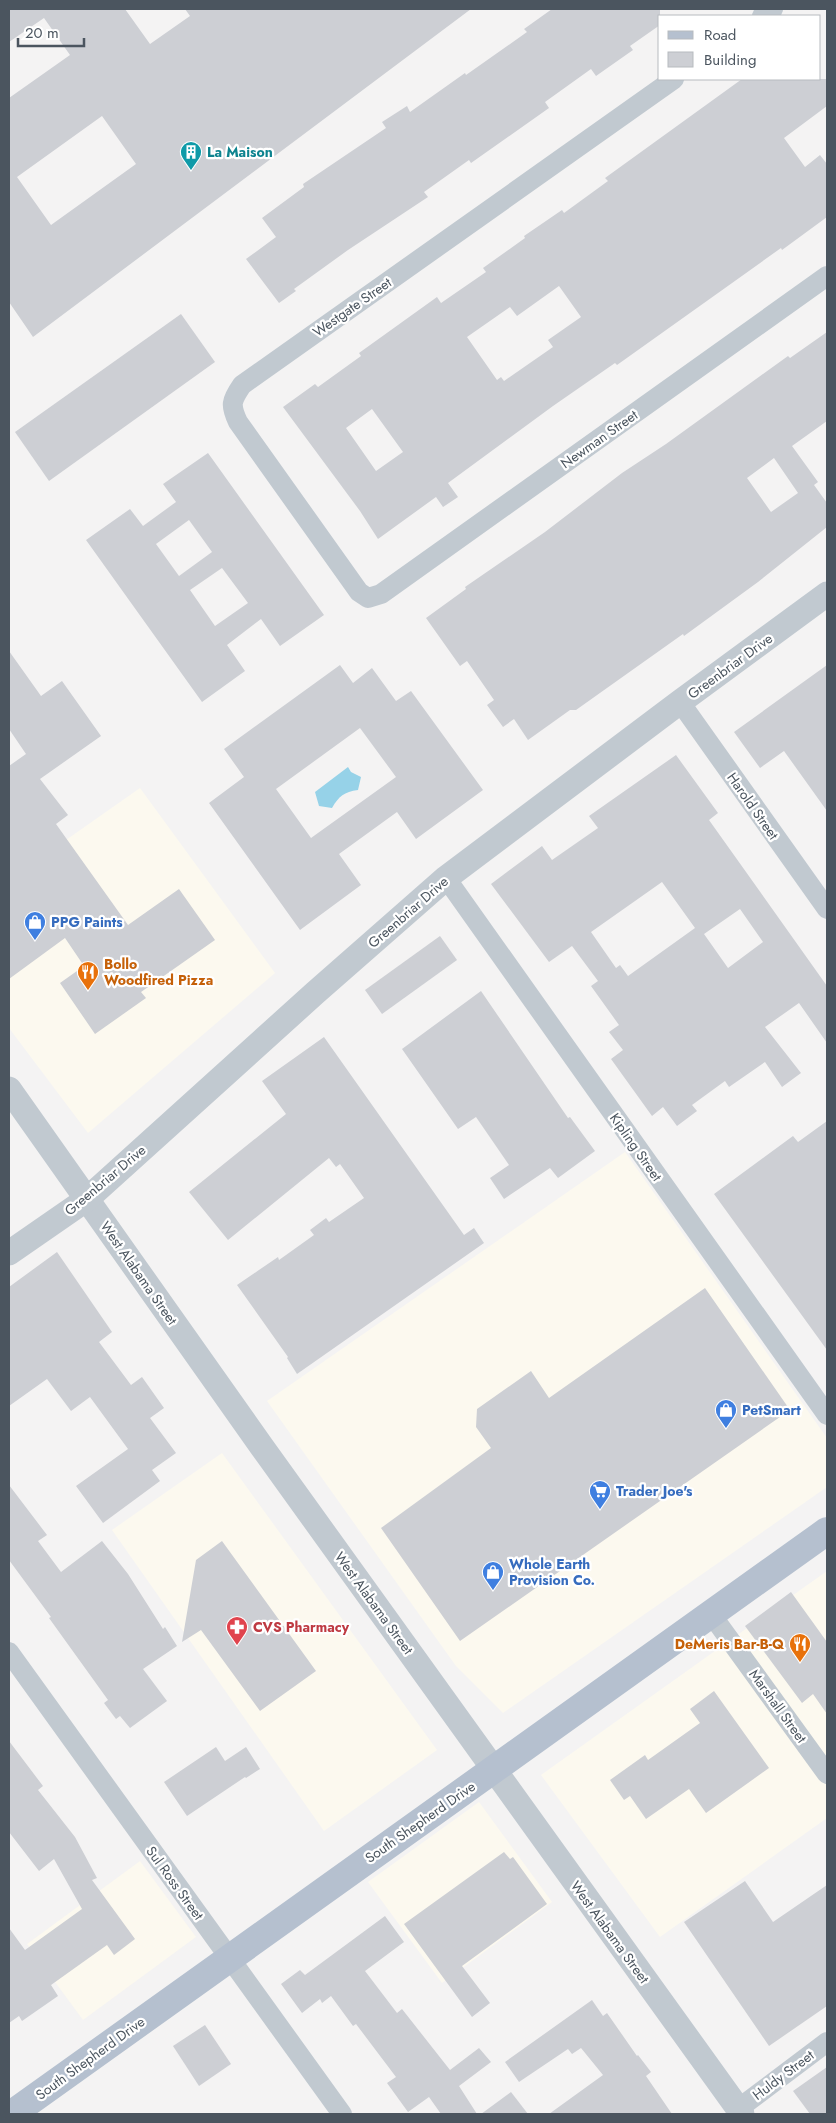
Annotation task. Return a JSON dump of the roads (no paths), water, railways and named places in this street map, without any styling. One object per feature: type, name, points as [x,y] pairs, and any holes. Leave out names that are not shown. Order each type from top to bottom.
[{"type":"main road","name":"South Shepherd Drive","points":[[12,2114],[827,1531]]},
{"type":"street","name":"Westgate Street","points":[[368,598],[359,592],[238,422],[232,409],[234,397],[242,385],[673,80]]},
{"type":"street","name":"Newman Street","points":[[368,598],[381,594],[827,276]]},
{"type":"street","name":"Greenbriar Drive","points":[[9,1253],[87,1199],[315,993],[446,878],[827,594]]},
{"type":"street","name":"Harold Street","points":[[680,702],[827,907]]},
{"type":"street","name":"Kipling Street","points":[[446,878],[827,1415]]},
{"type":"street","name":"West Alabama Street","points":[[9,1089],[493,1770],[740,2111]]},
{"type":"street","name":"Marshall Street","points":[[711,1614],[827,1774]]},
{"type":"street","name":"Sul Ross Street","points":[[9,1652],[342,2114]]},
{"type":"street","name":"Huldy Street","points":[[740,2111],[827,2042]]},
{"type":"water","points":[[348,767],[351,772],[361,777],[358,790],[342,795],[332,808],[319,806],[315,792]]},
{"type":"place","name":"La Maison","points":[[191,171]]},
{"type":"place","name":"PPG Paints","points":[[35,941]]},
{"type":"place","name":"Bollo Woodfired Pizza","points":[[88,991]]},
{"type":"place","name":"PetSmart","points":[[726,1429]]},
{"type":"place","name":"Trader Joe's","points":[[600,1510]]},
{"type":"place","name":"Whole Earth Provision Co.","points":[[493,1591]]},
{"type":"place","name":"CVS Pharmacy","points":[[237,1646]]},
{"type":"place","name":"DeMeris Bar-B-Q","points":[[800,1663]]}]
